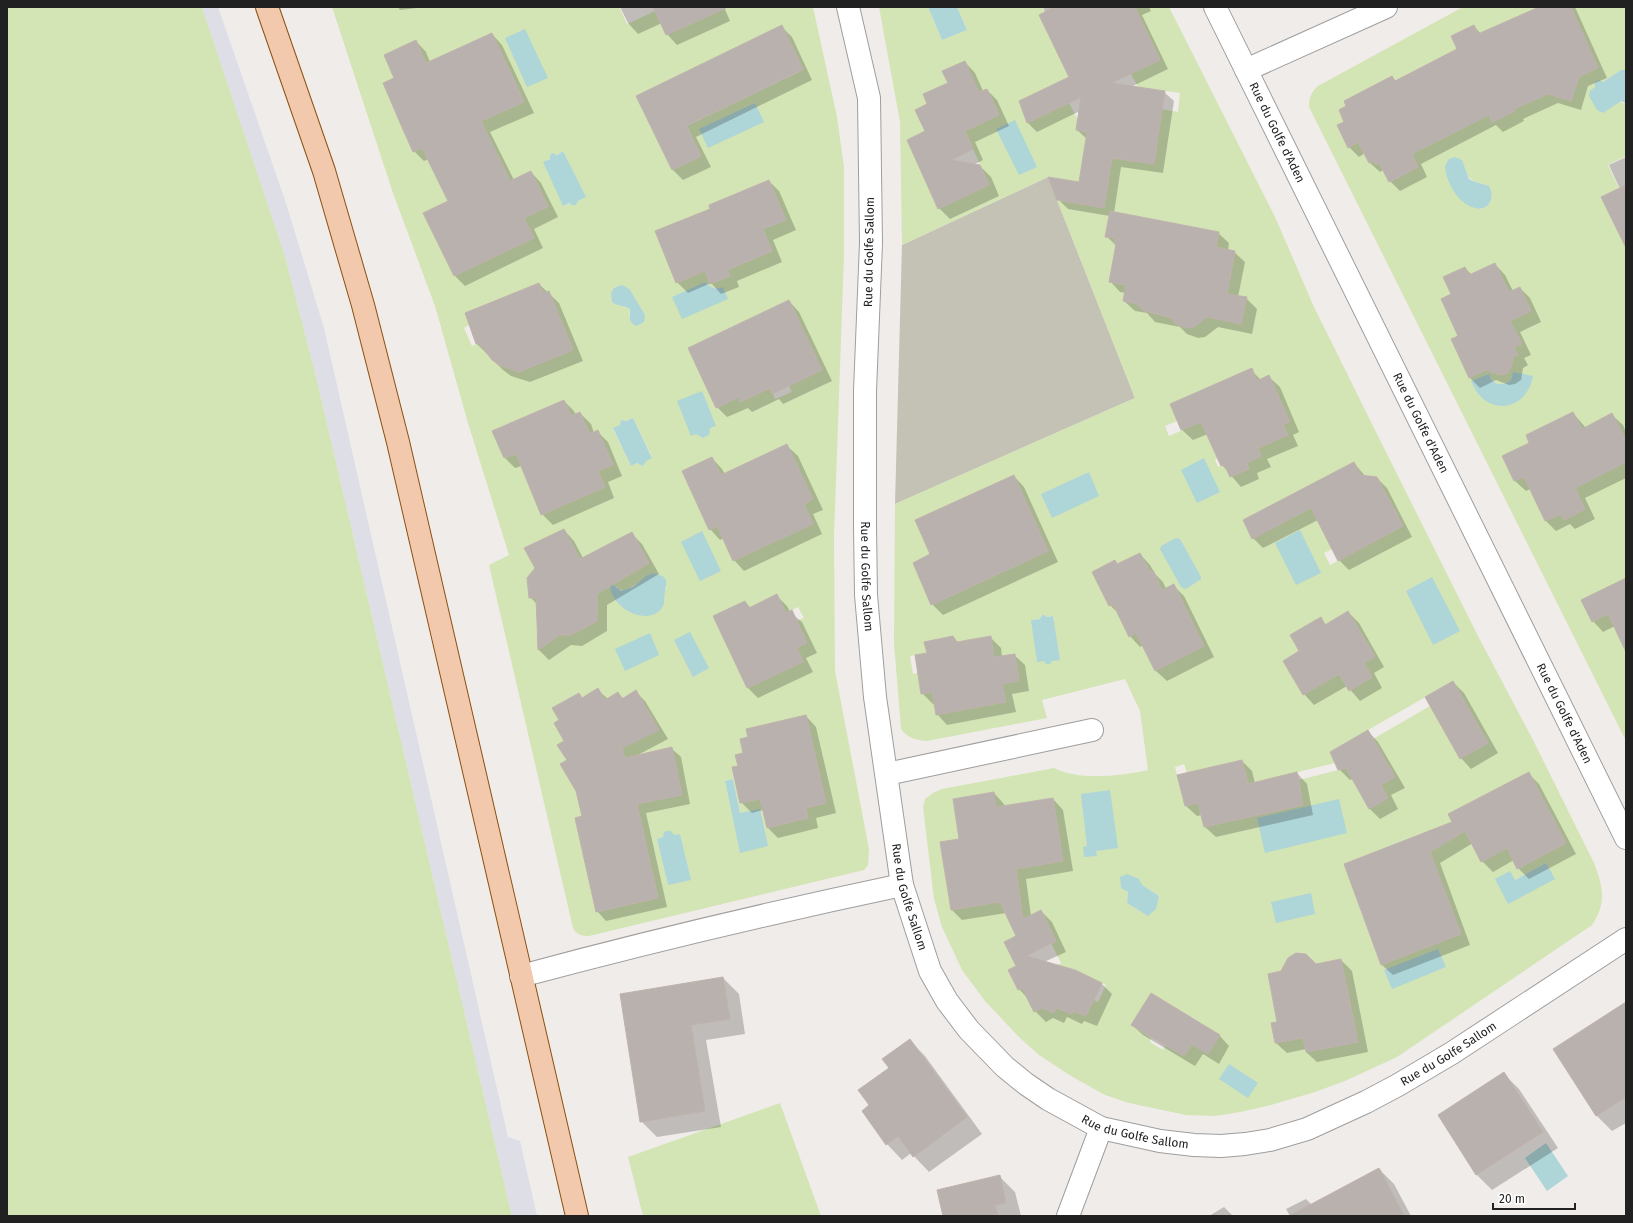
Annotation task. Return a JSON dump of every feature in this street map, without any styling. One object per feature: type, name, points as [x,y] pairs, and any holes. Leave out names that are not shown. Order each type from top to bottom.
[{"type":"main road","points":[[268,7],[324,171],[362,305],[398,442],[577,1216]]},
{"type":"street","name":"Rue du Golfe Sallom","points":[[848,7],[869,98],[871,243],[865,391],[866,595],[874,697],[902,885],[930,971],[948,1001],[969,1030],[986,1049],[1026,1084],[1048,1099],[1101,1128],[1160,1141],[1194,1145],[1221,1146],[1245,1144],[1290,1135],[1366,1102],[1398,1085],[1452,1053],[1626,939]]},
{"type":"street","name":"Rue du Golfe d'Aden","points":[[1215,7],[1320,216],[1626,838]]},
{"type":"street","points":[[1246,70],[1386,7]]},
{"type":"street","points":[[886,774],[1092,730]]},
{"type":"street","points":[[521,976],[619,949],[902,885]]},
{"type":"street","points":[[1068,1216],[1101,1128]]},
{"type":"shaded area","points":[[202,7],[218,7],[286,203],[324,328],[508,1137],[520,1141],[537,1216],[512,1216],[316,376],[285,256]]},
{"type":"shaded area","points":[[1048,177],[1135,398],[895,504],[902,245]]},
{"type":"green space","points":[[7,7],[202,7],[285,256],[316,376],[512,1216],[7,1216]]},
{"type":"green space","points":[[332,7],[619,7],[627,24],[655,11],[666,35],[720,11],[719,7],[813,7],[837,117],[844,167],[844,254],[834,537],[835,671],[869,849],[868,865],[864,870],[589,936],[580,935],[573,928],[489,565],[509,555],[468,423],[435,306],[393,193]],"holes":[[[782,25],[803,70],[687,126],[701,156],[672,170],[636,96]],[[492,33],[492,82],[511,73],[524,102],[413,151],[383,83],[394,78],[384,55],[416,40],[426,63]],[[563,151],[585,197],[564,206],[544,162]],[[531,171],[548,206],[524,218],[533,238],[454,276],[423,213],[448,201],[439,182],[510,181]],[[769,180],[786,220],[763,229],[772,251],[727,270],[730,276],[710,284],[705,271],[715,220],[709,205]],[[539,283],[543,293],[549,291],[573,350],[517,373],[515,367],[503,366],[494,361],[486,353],[481,342],[472,346],[464,328],[469,325],[465,314]],[[621,285],[638,326],[629,316],[630,309],[616,304],[612,300],[614,288]],[[708,286],[711,288],[720,289],[672,297]],[[789,300],[822,370],[789,386],[792,392],[775,399],[770,388],[741,402],[739,397],[716,407],[688,348]],[[564,400],[571,416],[580,412],[590,434],[598,431],[612,465],[598,471],[605,487],[541,515],[530,447],[504,458],[492,431]],[[633,418],[652,457],[645,461],[643,466],[638,463],[631,466],[613,429],[620,425],[622,420],[626,421]],[[787,445],[813,499],[804,504],[717,526],[721,475]],[[632,533],[649,563],[617,582],[614,575],[597,582],[597,621],[571,635],[557,634],[542,642],[537,637],[536,598],[529,598],[527,578],[535,568],[524,548],[580,559]],[[652,573],[667,587],[665,592],[613,597],[616,586],[623,590],[633,586]],[[777,595],[786,613],[798,607],[804,618],[797,621],[807,642],[797,647],[803,662],[747,688],[713,616],[745,601],[749,608]],[[598,689],[605,700],[618,692],[622,699],[636,690],[654,722],[614,746],[560,764],[567,760],[558,745],[564,741],[554,723],[559,720],[553,708],[578,693],[582,698]],[[748,737],[818,769],[826,803],[806,808],[808,818],[767,828],[760,799],[740,803],[738,766],[735,756],[743,753],[740,739]],[[672,749],[682,795],[637,804],[658,898],[596,912],[575,818],[582,816]],[[733,779],[740,813],[740,852],[725,781]],[[680,834],[668,885],[657,839]]]},
{"type":"green space","points":[[879,7],[928,7],[942,40],[967,30],[957,7],[1042,7],[1045,12],[1039,15],[1054,46],[1131,7],[1169,7],[1275,217],[1314,307],[1374,428],[1594,863],[1600,879],[1602,902],[1597,917],[1592,925],[1397,1057],[1345,1081],[1315,1092],[1267,1106],[1215,1116],[1186,1115],[1129,1103],[1105,1095],[1071,1076],[1039,1055],[1020,1038],[985,1001],[962,970],[942,927],[934,899],[923,807],[925,799],[942,789],[1054,768],[1075,775],[1087,776],[1126,774],[1148,770],[1140,711],[1125,679],[1042,700],[1047,718],[927,741],[915,739],[906,735],[901,729],[894,643],[895,504],[1135,398],[1057,200],[1104,208],[1107,187],[1048,177],[902,245],[900,122]],"holes":[[[1149,38],[1131,74],[1138,87],[1180,93],[1178,112],[1162,109],[1153,164],[1102,157],[1083,161],[1087,132],[1076,130],[1078,120],[1069,103],[1027,123],[1019,101]],[[942,71],[979,92],[987,89],[999,115],[965,131],[989,185],[938,209],[907,140],[925,131],[927,104],[923,94],[948,83]],[[1111,211],[1219,232],[1216,247],[1235,251],[1227,294],[1246,298],[1241,324],[1202,316],[1201,322],[1197,325],[1193,327],[1185,327],[1181,326],[1171,318],[1144,311],[1126,285],[1109,282],[1113,262],[1123,246],[1114,244],[1115,238],[1105,236]],[[1252,368],[1257,381],[1269,376],[1289,422],[1283,425],[1288,435],[1258,448],[1261,456],[1247,463],[1249,469],[1230,477],[1224,464],[1218,467],[1215,460],[1218,458],[1201,422],[1169,436],[1165,426],[1177,421],[1170,404]],[[1014,475],[1048,551],[932,605],[913,563],[930,554]],[[1361,475],[1377,477],[1403,526],[1330,565],[1324,553],[1332,549],[1322,502]],[[1140,553],[1150,572],[1153,570],[1162,590],[1174,584],[1204,646],[1155,671],[1136,633],[1129,637],[1117,602],[1115,560],[1117,564]],[[1348,611],[1375,656],[1364,663],[1372,677],[1349,691],[1339,674],[1303,695],[1283,661],[1299,651],[1290,635],[1320,618],[1325,625]],[[1042,615],[1047,617],[1053,616],[1059,660],[1037,661],[1032,620],[1040,619]],[[953,636],[957,642],[990,636],[994,657],[1015,654],[1019,680],[1002,684],[1005,702],[936,714],[932,692],[921,694],[918,673],[913,674],[910,656],[927,653],[924,642]],[[1453,681],[1488,743],[1460,759],[1430,706],[1373,739],[1395,777],[1381,785],[1388,798],[1369,809],[1346,768],[1299,780],[1303,805],[1205,827],[1198,803],[1185,806],[1175,767],[1184,764],[1187,773],[1242,760],[1248,784],[1335,763],[1330,752]],[[1529,773],[1566,843],[1518,869],[1507,848],[1481,861],[1465,831]],[[994,792],[996,807],[1053,798],[1063,861],[1016,869],[980,905],[951,910],[940,842],[959,839],[953,799]],[[1422,833],[1436,868],[1417,876],[1461,934],[1381,965],[1360,909],[1372,904],[1356,895],[1344,864]],[[1546,863],[1508,904],[1515,880]],[[1142,885],[1159,896],[1148,916],[1127,903],[1128,892]],[[1041,910],[1056,941],[1051,943],[1061,963],[1058,965],[1061,972],[1068,968],[1075,970],[1080,978],[1087,976],[1106,985],[1098,1002],[1094,1000],[1086,1016],[1073,1011],[1072,1014],[1056,1008],[1054,1013],[1042,1008],[1022,988],[1018,990],[1008,970],[1016,966],[1004,942],[1016,936],[1025,918]],[[1296,953],[1308,955],[1314,965],[1341,959],[1358,1042],[1306,1052],[1303,1038],[1275,1043],[1271,1023],[1277,1022],[1268,974],[1285,970],[1288,958]],[[1446,967],[1392,988],[1384,970]],[[1151,993],[1165,1002],[1189,1022],[1192,1017],[1219,1035],[1208,1054],[1192,1044],[1184,1056],[1166,1045],[1163,1050],[1150,1042],[1151,1038],[1131,1025]]]},
{"type":"green space","points":[[1463,7],[1539,7],[1491,29],[1524,104],[1548,94],[1571,101],[1579,77],[1571,7],[1626,7],[1626,70],[1621,70],[1603,82],[1600,80],[1622,103],[1626,104],[1626,156],[1608,165],[1619,188],[1601,197],[1626,248],[1626,441],[1612,414],[1582,429],[1573,412],[1526,435],[1529,443],[1502,457],[1514,481],[1525,476],[1549,500],[1538,506],[1545,521],[1561,514],[1564,519],[1585,509],[1575,488],[1626,462],[1626,741],[1309,107],[1311,95],[1318,86]],"holes":[[[1474,25],[1515,111],[1493,122],[1451,36]],[[1437,59],[1457,97],[1455,132],[1434,143],[1430,135],[1408,147],[1418,167],[1390,182],[1379,163],[1376,165],[1374,161],[1369,163],[1358,142],[1348,147],[1337,125],[1344,122],[1339,111],[1346,106],[1344,101],[1392,76],[1395,81]],[[1465,167],[1467,174],[1471,179],[1484,184],[1481,209],[1468,204],[1458,196],[1451,185],[1446,172]],[[1495,263],[1509,292],[1520,287],[1531,311],[1510,321],[1521,344],[1514,347],[1518,355],[1510,358],[1512,366],[1505,374],[1496,373],[1491,368],[1469,378],[1451,340],[1458,336],[1441,300],[1451,294],[1443,278],[1465,267],[1469,275]],[[1513,372],[1533,377],[1480,396],[1471,381],[1489,374],[1495,383],[1504,384],[1511,380]]]},
{"type":"green space","points":[[780,1103],[821,1216],[643,1216],[628,1157]]},
{"type":"water","points":[[928,7],[957,7],[967,30],[942,40]]},
{"type":"water","points":[[525,29],[548,78],[527,87],[505,38]]},
{"type":"water","points":[[1621,70],[1626,70],[1626,104],[1621,101],[1603,113],[1597,110],[1589,96],[1590,91],[1595,87],[1595,82],[1599,80],[1603,82]]},
{"type":"water","points":[[755,103],[764,122],[708,148],[699,129]]},
{"type":"water","points":[[1015,120],[1037,167],[1019,175],[996,129]]},
{"type":"water","points":[[563,151],[586,197],[578,201],[576,205],[571,205],[570,203],[563,206],[543,162],[550,159],[552,153],[557,155]]},
{"type":"water","points":[[1455,157],[1462,160],[1469,179],[1489,186],[1491,190],[1491,198],[1488,205],[1484,208],[1475,208],[1463,202],[1450,185],[1445,166],[1449,159]]},
{"type":"water","points":[[705,282],[713,288],[723,287],[728,299],[682,319],[672,297]]},
{"type":"water","points":[[621,285],[630,290],[645,315],[644,322],[636,326],[631,321],[630,309],[612,302],[611,293],[614,288]]},
{"type":"water","points":[[1513,372],[1533,376],[1529,389],[1522,398],[1514,404],[1504,406],[1494,405],[1485,400],[1477,392],[1471,381],[1489,374],[1490,378],[1495,383],[1505,384],[1511,380]]},
{"type":"water","points":[[702,391],[716,426],[710,428],[709,435],[703,438],[696,434],[691,436],[677,401]]},
{"type":"water","points":[[633,418],[652,458],[646,461],[643,466],[637,463],[631,466],[613,428],[620,425],[621,420],[626,421]]},
{"type":"water","points":[[1204,458],[1220,492],[1197,503],[1181,470]]},
{"type":"water","points":[[1089,472],[1099,496],[1052,518],[1041,494]]},
{"type":"water","points":[[1300,530],[1321,573],[1296,585],[1275,543]]},
{"type":"water","points":[[702,531],[721,571],[700,581],[681,542]]},
{"type":"water","points":[[1176,538],[1180,539],[1201,577],[1201,579],[1186,589],[1181,587],[1160,549],[1161,546]]},
{"type":"water","points":[[652,573],[660,575],[665,578],[666,581],[663,607],[655,614],[647,616],[630,612],[616,601],[610,586],[612,584],[621,591],[633,587]]},
{"type":"water","points":[[1432,577],[1460,631],[1433,645],[1406,591]]},
{"type":"water","points":[[1042,615],[1047,617],[1053,616],[1060,660],[1052,661],[1050,664],[1046,664],[1044,661],[1037,662],[1031,620],[1040,619]]},
{"type":"water","points":[[690,632],[709,668],[693,677],[674,640]]},
{"type":"water","points":[[650,633],[659,655],[625,671],[615,649]]},
{"type":"water","points":[[733,779],[740,813],[760,809],[768,846],[740,853],[725,781]]},
{"type":"water","points":[[1110,790],[1118,848],[1096,851],[1097,856],[1084,857],[1083,847],[1087,846],[1081,794]]},
{"type":"water","points":[[1339,799],[1347,833],[1265,853],[1257,818]]},
{"type":"water","points":[[671,831],[674,835],[680,834],[691,880],[668,885],[657,839],[663,837],[664,832]]},
{"type":"water","points":[[1546,863],[1555,879],[1508,904],[1495,879],[1510,871],[1515,880]]},
{"type":"water","points":[[1127,874],[1139,879],[1142,885],[1159,896],[1156,909],[1148,916],[1127,903],[1128,892],[1121,888],[1120,877]]},
{"type":"water","points":[[1311,893],[1315,914],[1276,923],[1271,902]]},
{"type":"water","points":[[1438,949],[1446,967],[1392,989],[1384,970]]},
{"type":"water","points":[[1229,1064],[1258,1083],[1248,1098],[1219,1079]]},
{"type":"water","points":[[1546,1143],[1568,1176],[1547,1191],[1525,1158]]},
{"type":"building","points":[[653,7],[728,7],[666,35]]},
{"type":"building","points":[[1055,7],[1135,7],[1160,60],[1111,83],[1165,91],[1154,164],[1112,158],[1104,208],[1057,200],[1048,177],[1079,182],[1087,132],[1076,130],[1081,97],[1027,123],[1019,101],[1069,77],[1039,15]]},
{"type":"building","points":[[1539,7],[1571,7],[1598,68],[1579,77],[1571,101],[1548,94],[1514,109],[1515,111],[1492,122],[1489,115],[1412,154],[1418,167],[1389,182],[1379,163],[1376,165],[1374,161],[1369,163],[1358,142],[1348,148],[1337,125],[1344,122],[1339,110],[1346,106],[1344,101],[1392,76],[1395,81],[1457,49],[1451,36],[1474,25],[1478,34]]},
{"type":"building","points":[[782,25],[803,69],[686,126],[701,156],[672,170],[636,96]]},
{"type":"building","points":[[492,33],[524,102],[481,121],[510,181],[531,171],[548,207],[524,218],[534,238],[454,276],[423,213],[448,201],[422,148],[413,152],[401,125],[383,83],[394,78],[384,55],[416,40],[426,63]]},
{"type":"building","points":[[965,61],[979,92],[987,89],[999,115],[965,131],[973,149],[951,160],[980,165],[989,185],[938,209],[907,140],[925,131],[915,110],[927,104],[923,94],[948,83],[942,71]]},
{"type":"building","points":[[769,180],[786,220],[763,229],[772,251],[727,270],[730,276],[710,284],[705,271],[676,283],[655,231],[710,209],[709,205]]},
{"type":"building","points":[[1626,185],[1626,248],[1601,197]]},
{"type":"building","points":[[1110,211],[1219,232],[1216,247],[1235,251],[1227,294],[1247,297],[1241,324],[1207,317],[1194,327],[1186,328],[1176,324],[1170,317],[1144,311],[1137,304],[1123,301],[1126,285],[1109,282],[1116,244],[1114,244],[1115,238],[1105,237]]},
{"type":"building","points":[[1495,263],[1509,292],[1520,287],[1531,311],[1510,321],[1522,344],[1514,347],[1518,355],[1513,357],[1512,366],[1508,373],[1501,375],[1485,370],[1469,378],[1451,339],[1458,336],[1441,299],[1451,294],[1443,277],[1465,267],[1469,275]]},
{"type":"building","points":[[539,283],[543,293],[549,291],[573,350],[519,372],[499,365],[492,360],[479,343],[476,344],[465,313]]},
{"type":"building","points":[[789,300],[822,370],[772,394],[770,388],[740,402],[739,397],[716,408],[688,348]]},
{"type":"building","points":[[1252,368],[1257,381],[1269,375],[1290,422],[1283,425],[1288,435],[1258,448],[1261,456],[1247,463],[1249,469],[1230,477],[1224,464],[1221,466],[1201,422],[1181,430],[1170,404]]},
{"type":"building","points":[[564,400],[571,416],[580,412],[590,434],[598,430],[613,465],[598,471],[605,487],[541,515],[516,454],[504,458],[492,431]]},
{"type":"building","points":[[1573,412],[1582,429],[1612,413],[1626,441],[1626,462],[1575,488],[1585,509],[1564,520],[1561,514],[1545,521],[1524,477],[1514,481],[1502,456],[1529,443],[1526,435]]},
{"type":"building","points":[[787,444],[813,499],[804,504],[813,524],[733,561],[717,526],[709,530],[682,471],[712,457],[721,475]]},
{"type":"building","points":[[1354,462],[1361,475],[1377,477],[1403,526],[1338,561],[1311,508],[1252,539],[1243,520]]},
{"type":"building","points":[[1014,475],[1048,551],[931,605],[913,563],[930,554],[915,520]]},
{"type":"building","points":[[564,529],[580,559],[632,532],[649,563],[597,594],[597,621],[571,635],[560,635],[538,650],[536,598],[529,598],[527,578],[535,568],[524,548]]},
{"type":"building","points":[[1140,553],[1150,572],[1153,570],[1162,590],[1174,584],[1204,646],[1155,671],[1136,633],[1129,637],[1113,604],[1109,606],[1092,572],[1115,560],[1117,564]]},
{"type":"building","points":[[1626,578],[1626,652],[1608,614],[1592,622],[1581,600]]},
{"type":"building","points":[[777,594],[786,613],[792,610],[807,643],[797,647],[803,662],[747,688],[713,616],[745,601],[749,608]]},
{"type":"building","points":[[1348,611],[1375,657],[1364,663],[1372,677],[1349,691],[1339,674],[1303,695],[1283,661],[1299,651],[1290,635],[1321,617],[1325,625]]},
{"type":"building","points":[[953,636],[957,642],[991,636],[994,657],[1015,654],[1019,681],[1002,684],[1006,702],[936,715],[932,692],[921,694],[915,655],[927,653],[924,642]]},
{"type":"building","points":[[1453,681],[1488,743],[1460,759],[1425,697]]},
{"type":"building","points":[[598,688],[605,700],[618,692],[622,699],[636,690],[659,730],[622,748],[625,758],[672,747],[682,795],[637,804],[658,898],[596,912],[575,818],[582,816],[576,791],[560,764],[567,760],[557,745],[564,741],[554,723],[559,720],[552,708],[579,693],[582,698]]},
{"type":"building","points":[[806,715],[826,803],[806,808],[808,818],[767,828],[760,799],[740,803],[732,767],[738,766],[735,755],[743,753],[740,739],[748,737],[746,729]]},
{"type":"building","points":[[1368,730],[1395,777],[1381,785],[1388,798],[1369,809],[1346,768],[1338,770],[1330,752]]},
{"type":"building","points":[[1242,760],[1248,784],[1297,772],[1303,805],[1204,827],[1198,803],[1185,806],[1177,775]]},
{"type":"building","points":[[1529,772],[1566,843],[1517,869],[1507,848],[1481,862],[1465,831],[1430,852],[1461,934],[1381,965],[1344,864],[1452,822],[1448,814]]},
{"type":"building","points":[[994,792],[996,807],[1053,798],[1063,861],[1016,869],[1023,919],[1041,910],[1056,941],[1026,956],[1075,970],[1102,983],[1086,1016],[1073,1011],[1072,1014],[1056,1008],[1054,1013],[1042,1008],[1034,1012],[1022,988],[1018,990],[1008,970],[1016,966],[1004,942],[1016,936],[1000,902],[951,910],[940,842],[959,839],[953,799]]},
{"type":"building","points":[[1296,953],[1306,954],[1316,964],[1341,959],[1358,1042],[1306,1052],[1303,1038],[1275,1043],[1271,1023],[1277,1022],[1268,974],[1281,971],[1288,958]]},
{"type":"building","points":[[723,977],[730,1019],[691,1025],[705,1111],[640,1122],[620,994]]},
{"type":"building","points":[[1151,993],[1220,1035],[1208,1054],[1192,1044],[1184,1056],[1131,1025]]},
{"type":"building","points":[[1626,1002],[1626,1097],[1596,1116],[1553,1049]]},
{"type":"building","points":[[910,1039],[967,1117],[913,1157],[898,1136],[886,1145],[862,1111],[869,1105],[858,1090],[889,1068],[882,1059]]},
{"type":"building","points":[[1504,1072],[1543,1132],[1476,1175],[1438,1115]]},
{"type":"building","points":[[1379,1168],[1404,1216],[1289,1216]]},
{"type":"building","points":[[1000,1175],[1006,1203],[995,1205],[998,1216],[943,1216],[937,1190]]}]
